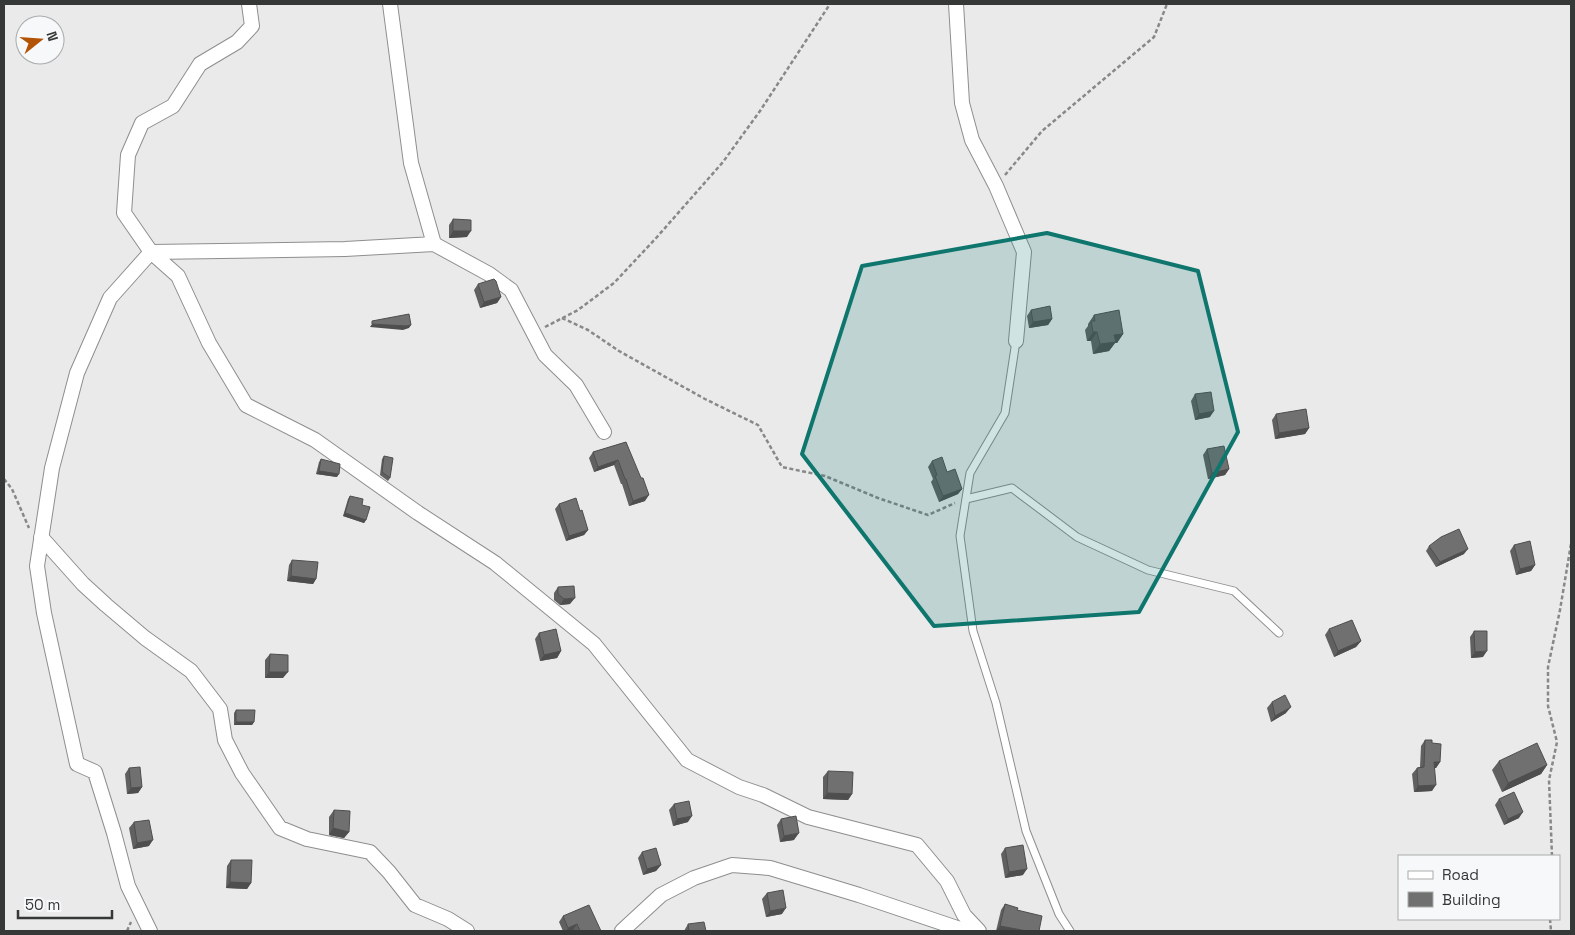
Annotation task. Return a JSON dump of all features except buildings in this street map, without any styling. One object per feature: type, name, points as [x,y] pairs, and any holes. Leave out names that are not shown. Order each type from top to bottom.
[{"type":"street","points":[[249,4],[252,26],[237,42],[200,64],[173,106],[142,124],[128,155],[124,213],[151,252],[178,276],[209,342],[246,405],[315,440],[502,570],[594,644],[687,760],[739,787],[808,817],[917,845],[948,881],[964,915],[979,931]]},
{"type":"street","points":[[390,4],[411,163],[434,244]]},
{"type":"street","points":[[956,4],[962,103],[972,140],[996,186],[1024,252],[1016,341]]},
{"type":"street","points":[[150,931],[128,886],[95,772],[77,764],[41,594],[37,566],[36,537],[77,372],[110,298],[151,252],[345,249],[434,244],[489,274],[510,290],[545,354],[576,385],[604,432]]},
{"type":"street","points":[[36,537],[106,605],[145,638],[191,671],[220,709],[225,740],[233,757],[280,828],[307,839],[370,852],[389,872],[415,905],[448,919],[467,931]]},
{"type":"street","points":[[622,931],[662,895],[694,878],[732,865],[770,868],[859,895],[966,931]]},
{"type":"lane","points":[[1016,341],[1005,412],[970,473],[960,536],[973,631],[996,703],[1026,831],[1059,914],[1070,931]]},
{"type":"lane","points":[[966,499],[1012,488],[1077,537],[1148,570],[1234,592],[1279,633]]},
{"type":"path","points":[[533,333],[578,310],[614,283],[657,237],[723,162],[760,111],[830,4]]},
{"type":"path","points":[[996,186],[1042,132],[1154,37],[1167,4]]},
{"type":"path","points":[[562,318],[588,330],[619,351],[705,399],[758,425],[782,466],[825,476],[878,498],[928,515],[966,499]]},
{"type":"path","points":[[4,479],[12,489],[28,527],[36,537]]},
{"type":"path","points":[[1552,855],[1549,780],[1557,742],[1548,706],[1548,668],[1571,544]]},
{"type":"highlighted area","points":[[1047,233],[1198,271],[1238,432],[1139,612],[934,626],[802,454],[862,266]]}]
